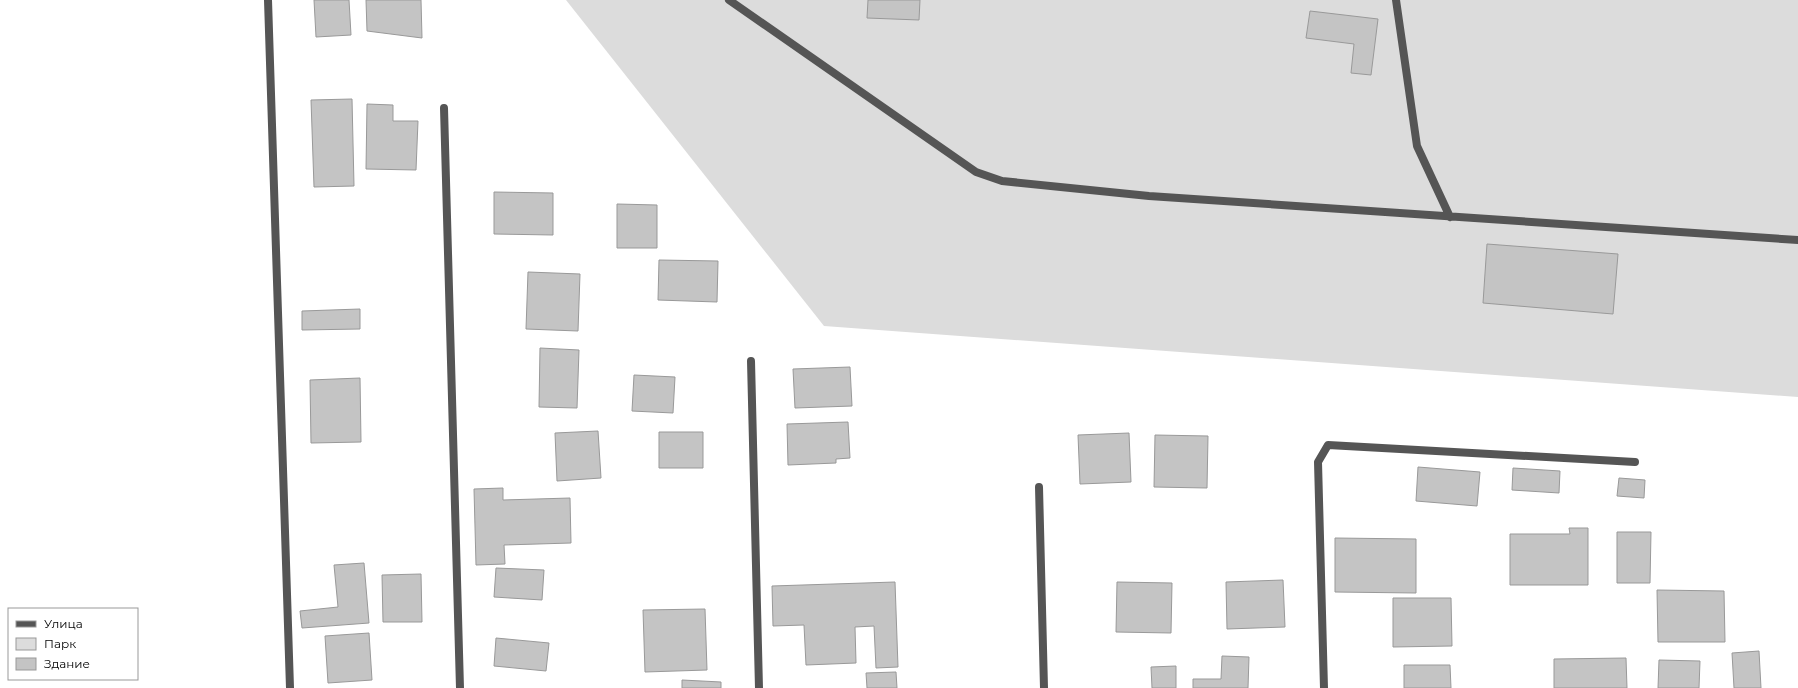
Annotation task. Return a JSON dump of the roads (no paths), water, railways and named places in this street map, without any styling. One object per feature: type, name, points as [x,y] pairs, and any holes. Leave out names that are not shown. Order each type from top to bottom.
[{"type":"street","points":[[268,0],[290,688]]},
{"type":"street","points":[[729,0],[976,172],[1002,181],[1149,196],[1798,240]]},
{"type":"street","points":[[1396,0],[1417,146],[1450,217]]},
{"type":"street","points":[[444,108],[460,688]]},
{"type":"street","points":[[751,360],[759,688]]},
{"type":"street","points":[[1324,688],[1318,462],[1328,445],[1635,462]]},
{"type":"street","points":[[1039,487],[1044,688]]}]
